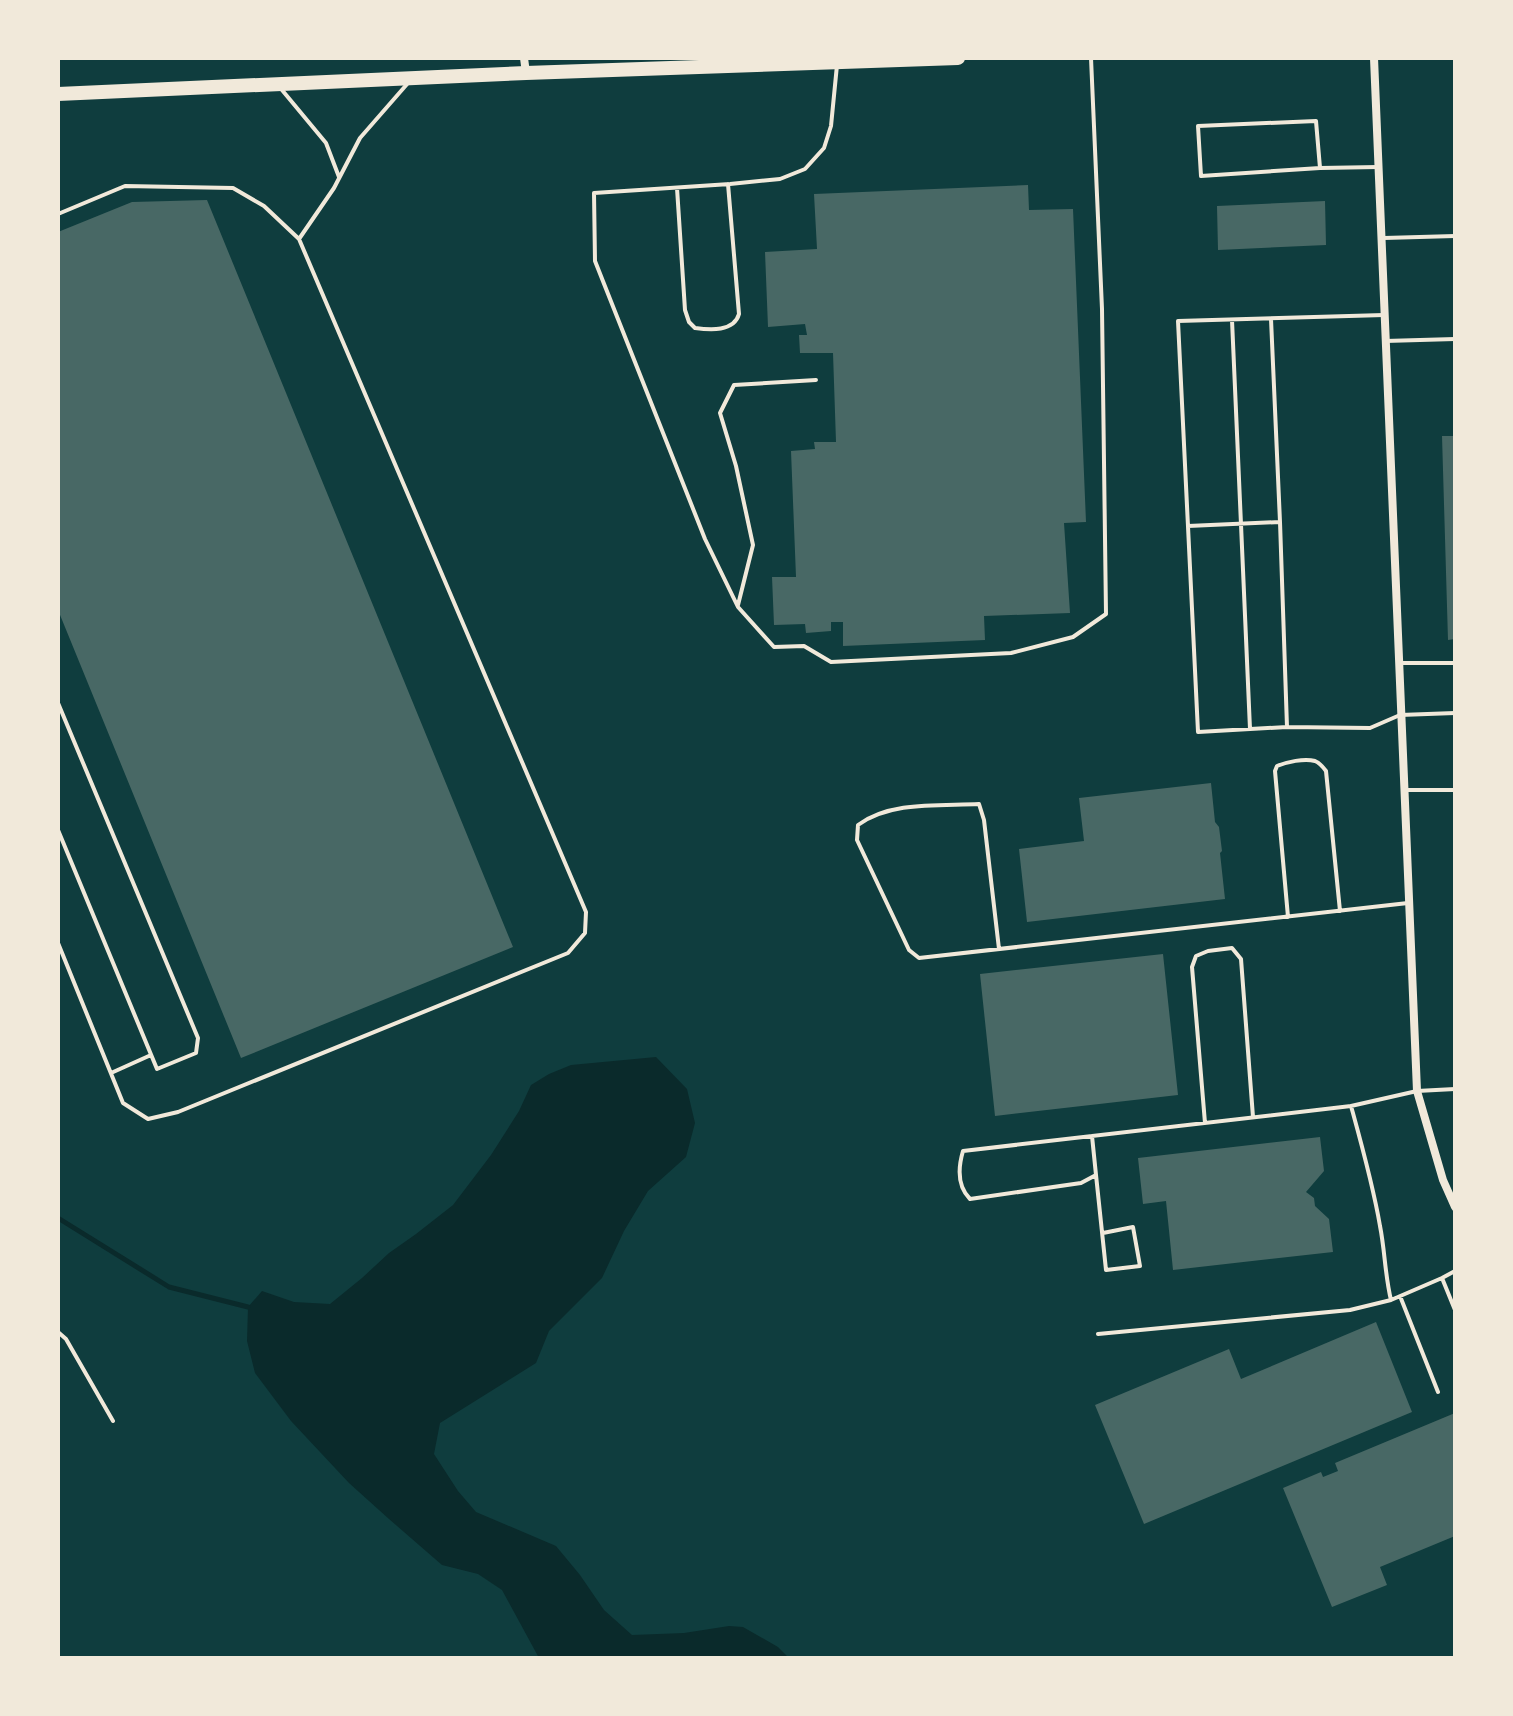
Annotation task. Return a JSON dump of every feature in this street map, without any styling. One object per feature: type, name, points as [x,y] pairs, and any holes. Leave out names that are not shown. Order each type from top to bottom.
[{"type":"main road","points":[[58,94],[412,78],[525,66],[958,58]]},
{"type":"street","points":[[1374,58],[1417,1091],[1443,1180],[1455,1207]]},
{"type":"lane","points":[[837,62],[831,126],[824,148],[805,169],[780,179],[594,193],[595,261],[705,539],[738,607],[774,647],[804,646],[831,662],[1011,653],[1073,637],[1106,614],[1102,309],[1091,58]]},
{"type":"lane","points":[[299,239],[334,188],[360,138],[412,78]]},
{"type":"lane","points":[[278,84],[326,143],[339,177]]},
{"type":"lane","points":[[1320,168],[1316,121],[1198,126],[1201,176],[1378,167]]},
{"type":"lane","points":[[677,187],[685,310],[695,328],[708,329],[732,326],[739,314],[728,184]]},
{"type":"lane","points":[[58,214],[125,186],[233,188],[264,206],[299,239],[586,912],[585,933],[568,953],[178,1112],[148,1119],[123,1103],[58,943]]},
{"type":"lane","points":[[1381,238],[1455,236]]},
{"type":"lane","points":[[1384,315],[1178,321],[1198,732],[1287,727],[1370,728],[1400,715],[1455,713]]},
{"type":"lane","points":[[1271,319],[1287,727]]},
{"type":"lane","points":[[1232,320],[1250,729]]},
{"type":"lane","points":[[1385,341],[1455,339]]},
{"type":"lane","points":[[738,607],[753,545],[736,466],[720,413],[734,385],[816,380]]},
{"type":"lane","points":[[1188,526],[1280,522]]},
{"type":"lane","points":[[1399,663],[1455,663]]},
{"type":"lane","points":[[58,704],[198,1038],[196,1053],[157,1069],[58,830]]},
{"type":"lane","points":[[1288,917],[1275,771],[1277,766],[1293,762],[1314,761],[1326,771],[1340,911]]},
{"type":"lane","points":[[1404,790],[1455,790]]},
{"type":"lane","points":[[999,949],[984,820],[979,804],[894,809],[870,816],[858,825],[857,840],[909,950],[919,958],[1408,903]]},
{"type":"lane","points":[[1205,1123],[1192,967],[1196,956],[1232,948],[1241,959],[1253,1117]]},
{"type":"lane","points":[[111,1073],[151,1055]]},
{"type":"lane","points":[[1096,1175],[1081,1183],[970,1199],[962,1191],[959,1166],[963,1151],[1351,1106],[1417,1091],[1455,1089]]},
{"type":"lane","points":[[1351,1106],[1369,1168],[1391,1300]]},
{"type":"lane","points":[[1092,1136],[1106,1270],[1140,1266],[1133,1227],[1103,1233]]},
{"type":"lane","points":[[1098,1334],[1350,1310],[1391,1300],[1455,1271]]},
{"type":"lane","points":[[1442,1278],[1455,1310]]},
{"type":"lane","points":[[1400,1296],[1438,1392]]},
{"type":"lane","points":[[58,1332],[66,1339],[113,1421]]},
{"type":"water","points":[[656,1057],[687,1089],[695,1123],[686,1157],[648,1191],[624,1231],[602,1278],[549,1331],[536,1363],[440,1423],[434,1454],[476,1512],[556,1546],[604,1610],[632,1635],[743,1627],[778,1647],[789,1658],[539,1658],[502,1590],[478,1574],[442,1565],[349,1483],[291,1421],[255,1373],[247,1341],[248,1307],[262,1291],[294,1302],[330,1304],[389,1253],[453,1205],[491,1155],[519,1111],[531,1085],[571,1065]]},
{"type":"building","points":[[1028,185],[1029,210],[1073,209],[1086,522],[1064,523],[1070,613],[984,616],[985,640],[843,646],[843,622],[831,622],[831,631],[806,633],[805,624],[774,625],[772,577],[796,577],[791,451],[815,449],[814,442],[836,442],[833,353],[800,353],[799,335],[807,335],[805,324],[768,327],[765,252],[817,249],[814,194]]},
{"type":"building","points":[[207,200],[513,947],[241,1058],[58,610],[58,232],[132,202]]},
{"type":"building","points":[[1325,201],[1326,245],[1218,250],[1217,206]]},
{"type":"building","points":[[1442,436],[1455,436],[1455,639],[1448,640]]},
{"type":"building","points":[[1211,783],[1222,851],[1225,899],[1027,922],[1019,849],[1084,841],[1079,798]]},
{"type":"building","points":[[1163,954],[1178,1095],[995,1116],[980,974]]},
{"type":"building","points":[[1320,1137],[1324,1171],[1306,1192],[1329,1219],[1333,1252],[1173,1270],[1166,1201],[1143,1204],[1138,1158]]},
{"type":"building","points":[[1376,1322],[1412,1412],[1144,1524],[1095,1405],[1229,1349],[1241,1379]]},
{"type":"building","points":[[1455,1413],[1455,1536],[1380,1567],[1387,1585],[1332,1607],[1283,1488],[1321,1472],[1323,1477],[1338,1471],[1335,1463]]},
{"type":"waterway","points":[[58,1218],[169,1287],[248,1307]]}]
